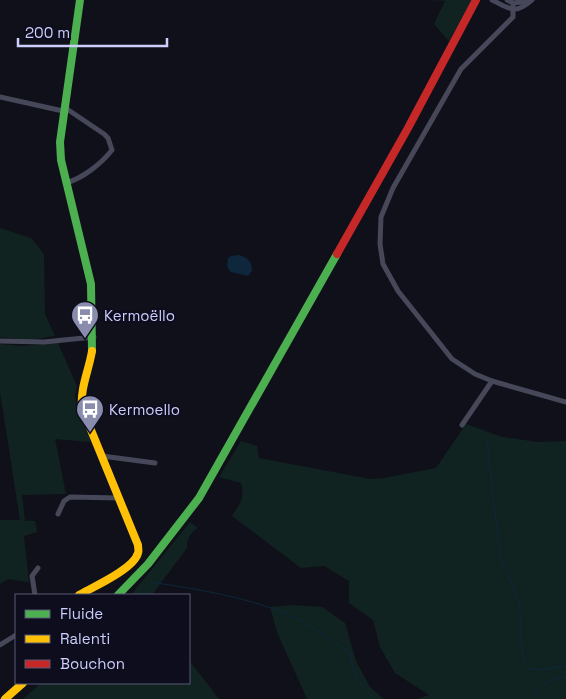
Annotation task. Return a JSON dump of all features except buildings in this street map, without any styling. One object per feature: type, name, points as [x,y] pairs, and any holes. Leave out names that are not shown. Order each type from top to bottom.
[{"type":"main road","points":[[80,0],[60,142],[61,160],[66,183],[91,284],[94,337],[90,363],[81,398],[82,408],[138,545],[138,554],[129,564],[118,573],[81,594]]},
{"type":"main road","points":[[119,594],[148,564],[199,498],[408,128],[476,0]]},
{"type":"main road","points":[[5,699],[22,684]]},
{"type":"street","points":[[492,0],[507,9]]},
{"type":"street","points":[[507,0],[514,6]]},
{"type":"street","points":[[507,9],[514,6],[526,6],[531,0]]},
{"type":"street","points":[[514,6],[513,17],[460,68],[393,188],[381,217],[379,230],[380,244],[383,264],[398,291],[452,359],[475,374],[566,402]]},
{"type":"street","points":[[506,24],[507,9]]},
{"type":"street","points":[[0,97],[64,109],[108,138],[112,150],[94,168],[74,181],[66,183]]},
{"type":"street","points":[[0,341],[34,342],[94,337]]},
{"type":"street","points":[[462,425],[492,380]]},
{"type":"street","points":[[102,456],[155,463]]},
{"type":"street","points":[[58,514],[64,501],[70,497],[118,498]]},
{"type":"street","points":[[35,594],[32,576],[38,568]]},
{"type":"street","points":[[0,645],[15,636]]},
{"type":"green space","points":[[433,0],[472,0],[449,41],[434,24],[445,1]]},
{"type":"green space","points":[[0,228],[31,238],[44,254],[45,314],[55,336],[30,340],[0,337]]},
{"type":"green space","points":[[58,343],[77,386],[75,396],[78,410],[91,442],[55,439],[66,494],[22,495],[25,521],[35,521],[37,532],[24,536],[29,582],[8,579],[0,584],[0,520],[20,520],[0,392],[0,344],[22,346]]},
{"type":"green space","points":[[466,424],[502,437],[538,442],[566,441],[566,699],[417,699],[429,695],[395,673],[380,647],[373,620],[349,603],[349,581],[324,566],[301,568],[232,516],[241,501],[241,483],[219,477],[241,441],[257,446],[259,458],[370,479],[436,468]]},
{"type":"green space","points":[[190,522],[198,528],[191,534],[188,539],[187,548],[153,594],[132,594]]},
{"type":"green space","points":[[293,605],[322,607],[345,623],[356,661],[370,687],[384,699],[307,699],[277,632],[270,607]]},
{"type":"green space","points":[[190,661],[219,699],[23,699],[40,684],[190,684]]},
{"type":"water","points":[[239,255],[250,262],[252,271],[248,276],[231,272],[227,267],[228,258]]},
{"type":"waterway","points":[[487,442],[500,556],[520,604],[520,613]]},
{"type":"waterway","points":[[150,582],[202,590],[254,602],[295,618],[349,652],[355,675],[374,699]]},
{"type":"waterway","points":[[521,617],[523,655],[527,667],[540,670],[566,666]]},
{"type":"waterway","points":[[531,699],[546,684],[555,679],[566,677]]},
{"type":"traffic: fast","points":[[80,0],[60,142],[61,160],[91,284],[92,351]]},
{"type":"traffic: fast","points":[[119,594],[148,564],[199,498],[337,254]]},
{"type":"traffic: slow","points":[[81,594],[129,565],[135,559],[138,551],[138,545],[82,408],[83,386],[92,351]]},
{"type":"traffic: slow","points":[[5,699],[22,684]]},
{"type":"traffic: jam","points":[[337,254],[408,128],[476,0]]},
{"type":"place","name":"Kermoëllo","points":[[85,339]]},
{"type":"place","name":"Kermoello","points":[[90,433]]}]
